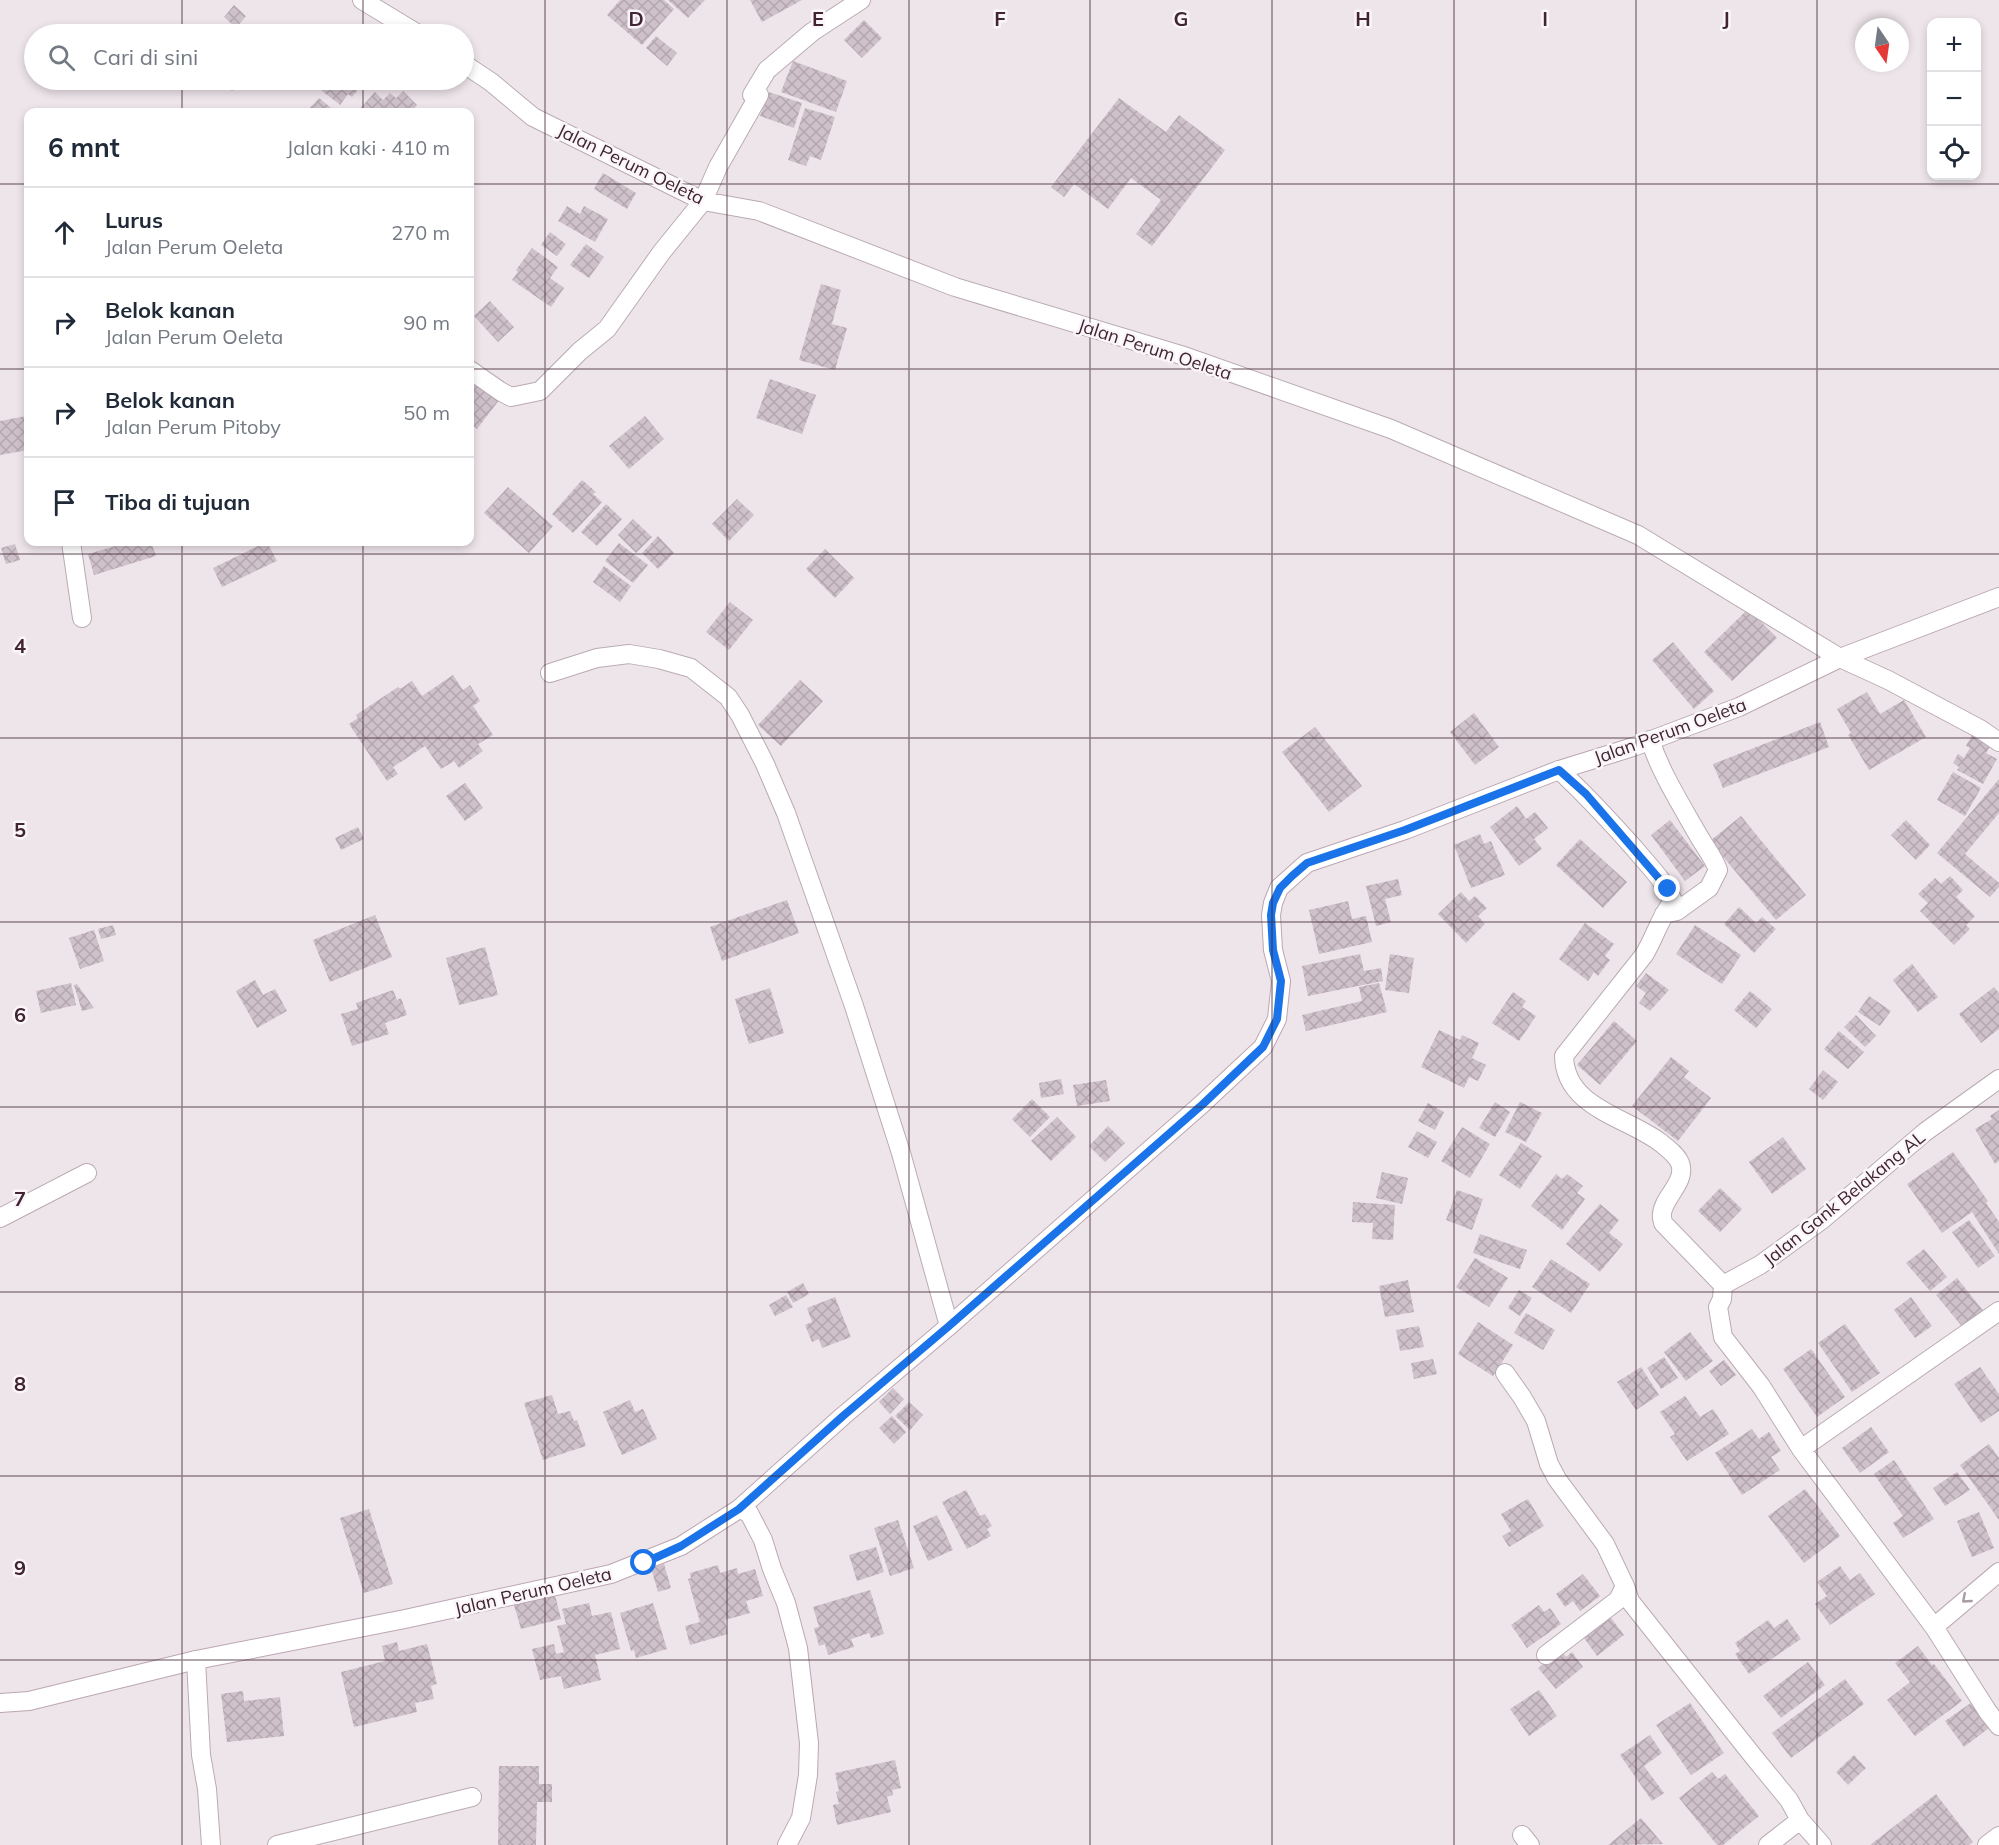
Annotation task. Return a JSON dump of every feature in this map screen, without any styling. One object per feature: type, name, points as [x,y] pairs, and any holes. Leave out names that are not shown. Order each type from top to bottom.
[{"type":"street","points":[[362,0],[402,24]]},
{"type":"street","points":[[474,373],[511,397],[540,391],[580,351],[607,329],[661,253],[703,201],[718,167],[759,95],[752,95],[767,70],[812,32],[861,0]]},
{"type":"street","name":"Jalan Perum Oeleta","points":[[474,71],[533,117],[703,201],[759,211],[955,287],[1181,355],[1391,429],[1638,535],[1840,658],[1888,680],[1980,729],[1999,742]]},
{"type":"street","points":[[72,546],[81,618]]},
{"type":"street","points":[[1840,658],[1999,597]]},
{"type":"street","points":[[550,673],[597,658],[629,654],[659,659],[691,669],[728,697],[740,715],[765,764],[786,813],[854,1006],[901,1153],[949,1326]]},
{"type":"street","name":"Jalan Perum Oeleta","points":[[0,1703],[28,1701],[196,1660],[405,1619],[611,1574],[681,1546],[739,1509],[1203,1104],[1263,1047],[1277,1019],[1281,981],[1273,950],[1271,915],[1273,903],[1280,888],[1307,863],[1405,830],[1559,770],[1739,707],[1840,658]]},
{"type":"street","points":[[1650,740],[1656,757],[1698,836],[1715,860],[1718,870],[1709,888],[1677,911],[1663,914]]},
{"type":"street","points":[[1559,770],[1586,794],[1668,889],[1673,901],[1663,914],[1654,939],[1644,955],[1564,1056],[1564,1069],[1576,1093],[1601,1111],[1649,1134],[1674,1153],[1681,1165],[1679,1177],[1662,1213],[1663,1223],[1723,1285],[1722,1299],[1718,1307],[1723,1337],[1761,1386],[1801,1449],[1934,1627],[1999,1726]]},
{"type":"street","name":"Jalan Gank Belakang AL","points":[[1723,1285],[1760,1266],[1805,1232],[1925,1132],[1999,1079]]},
{"type":"street","points":[[0,1218],[87,1173]]},
{"type":"street","points":[[1801,1449],[1999,1311]]},
{"type":"street","points":[[1504,1373],[1536,1421],[1549,1464],[1557,1479],[1605,1544],[1630,1601],[1771,1776],[1789,1800],[1800,1820],[1822,1845]]},
{"type":"street","points":[[739,1509],[749,1513],[763,1539],[786,1603],[798,1648],[809,1743],[808,1775],[801,1818],[787,1845]]},
{"type":"street","points":[[1934,1627],[1999,1572]]},
{"type":"street","points":[[1546,1655],[1618,1600],[1625,1586]]},
{"type":"street","points":[[196,1660],[201,1755],[207,1790],[211,1845]]},
{"type":"street","points":[[277,1845],[472,1797]]},
{"type":"street","points":[[1768,1845],[1800,1820]]},
{"type":"street","points":[[1988,1845],[1999,1836]]},
{"type":"building","points":[[620,0],[664,0],[674,9],[642,45],[607,15]]},
{"type":"building","points":[[668,0],[705,0],[688,18]]},
{"type":"building","points":[[750,0],[802,0],[762,22]]},
{"type":"building","points":[[234,5],[246,16],[239,24],[232,24],[224,17]]},
{"type":"building","points":[[864,20],[882,38],[862,58],[844,40]]},
{"type":"building","points":[[656,36],[677,53],[667,66],[646,48]]},
{"type":"building","points":[[793,61],[847,81],[836,112],[781,92]]},
{"type":"building","points":[[321,90],[358,90],[352,97],[348,94],[340,105]]},
{"type":"building","points":[[403,91],[417,105],[414,108],[361,108],[375,92],[383,100],[390,93],[396,98]]},
{"type":"building","points":[[769,92],[802,103],[794,128],[760,116]]},
{"type":"building","points":[[319,98],[331,108],[310,108]]},
{"type":"building","points":[[1119,98],[1166,132],[1179,115],[1225,150],[1152,246],[1136,234],[1161,200],[1131,178],[1108,209],[1074,184],[1064,197],[1051,187]]},
{"type":"building","points":[[805,108],[835,117],[821,160],[810,156],[806,166],[788,160]]},
{"type":"building","points":[[603,173],[636,193],[627,209],[594,189]]},
{"type":"building","points":[[567,206],[580,214],[584,206],[608,219],[595,242],[558,221]]},
{"type":"building","points":[[550,232],[566,244],[557,256],[541,245]]},
{"type":"building","points":[[586,244],[604,257],[589,278],[570,265]]},
{"type":"building","points":[[532,248],[558,267],[550,278],[564,288],[551,307],[512,280],[518,272],[516,270]]},
{"type":"building","points":[[821,284],[841,290],[832,324],[847,328],[835,370],[799,360]]},
{"type":"building","points":[[490,301],[514,327],[498,342],[474,316]]},
{"type":"building","points":[[770,379],[816,395],[802,434],[756,418]]},
{"type":"building","points":[[474,381],[500,399],[477,429],[474,426]]},
{"type":"building","points":[[24,416],[24,451],[0,455],[0,421]]},
{"type":"building","points":[[645,416],[664,439],[629,469],[609,446]]},
{"type":"building","points":[[582,480],[596,492],[593,494],[602,502],[573,533],[552,514]]},
{"type":"building","points":[[508,487],[553,526],[529,553],[484,513]]},
{"type":"building","points":[[737,499],[754,515],[729,541],[712,524]]},
{"type":"building","points":[[606,504],[622,519],[597,546],[581,532]]},
{"type":"building","points":[[633,519],[652,537],[636,553],[618,535]]},
{"type":"building","points":[[658,536],[674,553],[658,569],[642,553]]},
{"type":"building","points":[[619,543],[648,565],[633,583],[605,561]]},
{"type":"building","points":[[15,544],[20,560],[6,564],[1,548]]},
{"type":"building","points":[[115,546],[152,546],[156,556],[94,575],[88,554]]},
{"type":"building","points":[[259,546],[269,546],[277,561],[222,587],[213,568]]},
{"type":"building","points":[[825,549],[854,578],[835,598],[806,569]]},
{"type":"building","points":[[604,566],[631,586],[620,602],[593,582]]},
{"type":"building","points":[[730,602],[753,620],[729,650],[706,632]]},
{"type":"building","points":[[1748,609],[1777,638],[1732,681],[1704,652]]},
{"type":"building","points":[[1673,642],[1714,691],[1694,709],[1652,660]]},
{"type":"building","points":[[453,675],[463,690],[470,685],[480,701],[473,706],[493,735],[478,744],[483,751],[459,768],[454,761],[441,769],[425,746],[393,767],[398,774],[387,781],[349,724],[358,718],[356,715],[398,687],[400,689],[412,681],[422,696]]},
{"type":"building","points":[[800,680],[823,701],[781,746],[758,725]]},
{"type":"building","points":[[1867,692],[1880,714],[1904,700],[1926,737],[1869,770],[1848,735],[1851,733],[1837,709]]},
{"type":"building","points":[[1474,713],[1499,747],[1475,765],[1450,732]]},
{"type":"building","points":[[1820,722],[1829,747],[1723,788],[1713,764]]},
{"type":"building","points":[[1315,727],[1362,786],[1329,812],[1282,752]]},
{"type":"building","points":[[1972,735],[1991,745],[1986,753],[1997,759],[1983,784],[1957,770],[1959,767],[1953,763],[1958,754],[1964,758],[1970,748],[1966,746]]},
{"type":"building","points":[[1953,772],[1981,788],[1965,816],[1937,800]]},
{"type":"building","points":[[1999,779],[1999,813],[1965,854],[1999,883],[1999,887],[1990,897],[1937,853]]},
{"type":"building","points":[[465,783],[483,808],[465,821],[446,796]]},
{"type":"building","points":[[1517,806],[1526,819],[1535,812],[1548,828],[1534,839],[1542,849],[1519,866],[1490,827]]},
{"type":"building","points":[[1741,816],[1806,895],[1776,920],[1710,841]]},
{"type":"building","points":[[1670,820],[1705,866],[1685,881],[1651,835]]},
{"type":"building","points":[[1906,820],[1930,845],[1916,860],[1891,835]]},
{"type":"building","points":[[358,827],[364,839],[341,850],[335,838]]},
{"type":"building","points":[[1480,834],[1484,844],[1491,841],[1505,875],[1471,888],[1454,845]]},
{"type":"building","points":[[1580,839],[1627,882],[1603,908],[1556,865]]},
{"type":"building","points":[[1950,876],[1963,890],[1956,897],[1975,916],[1966,925],[1970,929],[1954,945],[1920,911],[1928,903],[1918,894],[1935,878],[1941,884]]},
{"type":"building","points":[[1398,879],[1402,895],[1385,899],[1391,922],[1376,926],[1366,886]]},
{"type":"building","points":[[1461,892],[1469,901],[1475,896],[1487,908],[1478,916],[1485,924],[1466,943],[1438,914]]},
{"type":"building","points":[[787,900],[799,933],[722,961],[710,927]]},
{"type":"building","points":[[1348,901],[1352,919],[1366,916],[1372,942],[1319,954],[1309,910]]},
{"type":"building","points":[[1739,907],[1756,923],[1762,917],[1776,929],[1754,953],[1724,924]]},
{"type":"building","points":[[375,915],[392,957],[330,982],[313,940]]},
{"type":"building","points":[[1585,923],[1614,944],[1605,956],[1610,960],[1598,976],[1594,972],[1588,981],[1559,959]]},
{"type":"building","points":[[113,925],[116,935],[101,939],[98,929]]},
{"type":"building","points":[[1695,925],[1741,955],[1722,984],[1676,954]]},
{"type":"building","points":[[94,930],[104,961],[80,969],[69,938]]},
{"type":"building","points":[[485,947],[498,995],[459,1005],[446,958]]},
{"type":"building","points":[[1360,954],[1364,971],[1381,968],[1383,981],[1308,996],[1302,966]]},
{"type":"building","points":[[1390,954],[1414,958],[1409,993],[1385,990]]},
{"type":"building","points":[[1912,964],[1938,997],[1918,1012],[1893,980]]},
{"type":"building","points":[[1646,973],[1669,990],[1650,1011],[1639,1003],[1646,993],[1636,986]]},
{"type":"building","points":[[255,980],[263,995],[275,989],[287,1011],[257,1028],[236,991]]},
{"type":"building","points":[[71,983],[76,1005],[41,1013],[36,991]]},
{"type":"building","points":[[1379,983],[1387,1012],[1306,1031],[1302,1015],[1362,1001],[1359,987]]},
{"type":"building","points":[[77,984],[94,1008],[82,1011],[74,985]]},
{"type":"building","points":[[1994,987],[1999,993],[1999,1029],[1981,1043],[1959,1014]]},
{"type":"building","points":[[770,988],[784,1033],[749,1044],[735,999]]},
{"type":"building","points":[[393,990],[397,1000],[401,998],[407,1015],[385,1023],[389,1034],[352,1046],[341,1014],[358,1009],[356,1003]]},
{"type":"building","points":[[1750,991],[1772,1009],[1756,1028],[1734,1010]]},
{"type":"building","points":[[1513,992],[1526,1001],[1522,1007],[1536,1016],[1519,1041],[1492,1023]]},
{"type":"building","points":[[1869,996],[1891,1011],[1880,1026],[1858,1012]]},
{"type":"building","points":[[1856,1015],[1876,1036],[1865,1047],[1844,1027]]},
{"type":"building","points":[[1614,1021],[1637,1041],[1600,1085],[1577,1065]]},
{"type":"building","points":[[1439,1030],[1460,1040],[1462,1035],[1479,1043],[1472,1058],[1486,1065],[1478,1081],[1469,1077],[1464,1088],[1421,1067]]},
{"type":"building","points":[[1839,1031],[1864,1052],[1848,1069],[1824,1049]]},
{"type":"building","points":[[1671,1057],[1689,1071],[1684,1077],[1711,1098],[1678,1141],[1632,1106]]},
{"type":"building","points":[[1823,1070],[1838,1082],[1823,1100],[1809,1089]]},
{"type":"building","points":[[1061,1079],[1064,1094],[1041,1098],[1039,1083]]},
{"type":"building","points":[[1106,1080],[1110,1101],[1077,1106],[1073,1085]]},
{"type":"building","points":[[1032,1099],[1050,1117],[1030,1137],[1012,1119]]},
{"type":"building","points":[[1495,1102],[1510,1112],[1495,1137],[1479,1128]]},
{"type":"building","points":[[1520,1102],[1542,1113],[1526,1142],[1505,1132]]},
{"type":"building","points":[[1428,1103],[1444,1112],[1435,1130],[1418,1121]]},
{"type":"building","points":[[1999,1110],[1999,1161],[1995,1164],[1975,1129],[1992,1119],[1990,1116]]},
{"type":"building","points":[[1057,1117],[1076,1137],[1051,1161],[1031,1141]]},
{"type":"building","points":[[1108,1126],[1125,1143],[1105,1162],[1089,1146]]},
{"type":"building","points":[[1462,1127],[1490,1144],[1470,1178],[1441,1161]]},
{"type":"building","points":[[1417,1131],[1437,1142],[1428,1158],[1408,1147]]},
{"type":"building","points":[[1783,1137],[1806,1169],[1772,1194],[1749,1162]]},
{"type":"building","points":[[1521,1143],[1542,1156],[1520,1189],[1499,1175]]},
{"type":"building","points":[[1953,1152],[1988,1201],[1986,1203],[1999,1222],[1999,1254],[1972,1212],[1942,1233],[1907,1184]]},
{"type":"building","points":[[1382,1172],[1408,1178],[1402,1204],[1376,1198]]},
{"type":"building","points":[[1556,1174],[1562,1179],[1567,1174],[1583,1186],[1577,1193],[1585,1199],[1562,1230],[1531,1206]]},
{"type":"building","points":[[1720,1188],[1742,1209],[1720,1232],[1698,1211]]},
{"type":"building","points":[[1457,1190],[1483,1199],[1472,1230],[1446,1220]]},
{"type":"building","points":[[1353,1202],[1395,1205],[1393,1240],[1372,1239],[1373,1223],[1352,1222]]},
{"type":"building","points":[[1600,1204],[1619,1220],[1609,1233],[1623,1244],[1600,1272],[1566,1244]]},
{"type":"building","points":[[1969,1220],[1995,1256],[1978,1268],[1952,1232]]},
{"type":"building","points":[[1480,1234],[1527,1250],[1520,1269],[1473,1253]]},
{"type":"building","points":[[1924,1249],[1947,1277],[1930,1291],[1906,1263]]},
{"type":"building","points":[[1475,1258],[1508,1278],[1489,1307],[1456,1287]]},
{"type":"building","points":[[1551,1259],[1590,1284],[1571,1313],[1532,1287]]},
{"type":"building","points":[[1957,1278],[1985,1313],[1965,1330],[1936,1295]]},
{"type":"building","points":[[1408,1280],[1414,1312],[1385,1317],[1379,1286]]},
{"type":"building","points":[[803,1283],[809,1294],[793,1303],[787,1292]]},
{"type":"building","points":[[1519,1290],[1532,1298],[1520,1316],[1508,1308]]},
{"type":"building","points":[[786,1295],[793,1307],[775,1316],[769,1305]]},
{"type":"building","points":[[835,1297],[851,1337],[822,1348],[819,1339],[812,1342],[805,1325],[812,1322],[807,1308]]},
{"type":"building","points":[[1911,1297],[1932,1326],[1915,1338],[1894,1310]]},
{"type":"building","points":[[1526,1313],[1555,1330],[1543,1350],[1514,1333]]},
{"type":"building","points":[[1478,1322],[1513,1345],[1493,1376],[1458,1354]]},
{"type":"building","points":[[1845,1324],[1880,1373],[1852,1392],[1818,1343]]},
{"type":"building","points":[[1419,1326],[1424,1347],[1400,1351],[1396,1330]]},
{"type":"building","points":[[1690,1332],[1713,1361],[1686,1381],[1664,1352]]},
{"type":"building","points":[[1811,1349],[1845,1397],[1817,1417],[1783,1369]]},
{"type":"building","points":[[1664,1357],[1678,1378],[1661,1389],[1647,1368]]},
{"type":"building","points":[[1433,1359],[1437,1374],[1414,1379],[1411,1363]]},
{"type":"building","points":[[1724,1360],[1736,1375],[1721,1386],[1709,1371]]},
{"type":"building","points":[[1641,1367],[1659,1395],[1636,1410],[1617,1382]]},
{"type":"building","points":[[1980,1367],[1999,1394],[1999,1411],[1981,1423],[1954,1384]]},
{"type":"building","points":[[893,1388],[904,1399],[890,1414],[879,1402]]},
{"type":"building","points":[[552,1395],[558,1414],[570,1411],[574,1421],[577,1420],[586,1446],[543,1460],[524,1403]]},
{"type":"building","points":[[1685,1396],[1700,1417],[1713,1409],[1729,1434],[1687,1461],[1670,1437],[1675,1434],[1660,1412]]},
{"type":"building","points":[[630,1400],[635,1412],[643,1409],[657,1439],[622,1455],[603,1412]]},
{"type":"building","points":[[909,1402],[923,1415],[910,1430],[895,1416]]},
{"type":"building","points":[[892,1416],[906,1432],[894,1444],[879,1428]]},
{"type":"building","points":[[1871,1427],[1889,1452],[1860,1473],[1842,1448]]},
{"type":"building","points":[[1752,1429],[1759,1439],[1769,1432],[1781,1451],[1771,1457],[1780,1470],[1742,1495],[1715,1453]]},
{"type":"building","points":[[1989,1444],[1999,1458],[1999,1520],[1960,1465]]},
{"type":"building","points":[[1894,1460],[1934,1519],[1903,1538],[1893,1523],[1903,1516],[1874,1474]]},
{"type":"building","points":[[1957,1472],[1970,1490],[1945,1506],[1933,1488]]},
{"type":"building","points":[[1805,1489],[1840,1536],[1804,1563],[1768,1516]]},
{"type":"building","points":[[966,1490],[980,1516],[985,1514],[992,1526],[987,1529],[991,1536],[967,1549],[942,1502]]},
{"type":"building","points":[[1528,1499],[1544,1526],[1509,1547],[1502,1536],[1511,1531],[1501,1514]]},
{"type":"building","points":[[369,1509],[393,1584],[364,1593],[340,1518]]},
{"type":"building","points":[[1979,1512],[1994,1548],[1972,1557],[1957,1521]]},
{"type":"building","points":[[937,1515],[953,1550],[928,1561],[913,1526]]},
{"type":"building","points":[[898,1520],[914,1568],[890,1576],[874,1528]]},
{"type":"building","points":[[876,1547],[884,1572],[857,1581],[849,1555]]},
{"type":"building","points":[[664,1564],[671,1588],[658,1592],[651,1568]]},
{"type":"building","points":[[718,1565],[720,1573],[737,1568],[738,1574],[755,1569],[763,1596],[746,1601],[750,1613],[725,1620],[728,1634],[690,1645],[685,1626],[700,1622],[688,1579],[691,1578],[690,1573]]},
{"type":"building","points":[[1840,1566],[1850,1580],[1860,1573],[1875,1594],[1830,1625],[1815,1604],[1827,1596],[1817,1582]]},
{"type":"building","points":[[1583,1574],[1600,1596],[1580,1611],[1573,1601],[1565,1607],[1556,1594]]},
{"type":"building","points":[[870,1590],[884,1634],[871,1638],[869,1633],[851,1639],[854,1647],[828,1655],[825,1644],[819,1646],[814,1628],[819,1627],[813,1607]]},
{"type":"building","points":[[555,1595],[561,1619],[521,1629],[514,1605]]},
{"type":"building","points":[[589,1603],[592,1616],[611,1612],[620,1649],[595,1655],[601,1680],[564,1689],[561,1676],[540,1680],[532,1649],[554,1644],[556,1654],[564,1652],[557,1626],[566,1624],[562,1609]]},
{"type":"building","points":[[653,1603],[667,1649],[636,1658],[634,1650],[631,1651],[620,1613]]},
{"type":"building","points":[[1539,1605],[1544,1612],[1550,1608],[1561,1624],[1527,1648],[1511,1625]]},
{"type":"building","points":[[1608,1614],[1624,1635],[1597,1656],[1581,1634]]},
{"type":"building","points":[[1787,1619],[1801,1639],[1749,1674],[1735,1654],[1740,1651],[1735,1643],[1768,1620],[1774,1628]]},
{"type":"building","points":[[397,1642],[399,1651],[427,1644],[437,1684],[431,1686],[434,1699],[415,1703],[417,1712],[354,1727],[341,1672],[385,1661],[382,1646]]},
{"type":"building","points":[[1918,1646],[1962,1701],[1915,1736],[1887,1700],[1910,1682],[1895,1663]]},
{"type":"building","points":[[1561,1650],[1566,1657],[1572,1652],[1583,1667],[1556,1689],[1538,1668]]},
{"type":"building","points":[[1808,1662],[1825,1685],[1781,1718],[1763,1696]]},
{"type":"building","points":[[1845,1679],[1864,1704],[1791,1758],[1772,1733]]},
{"type":"building","points":[[1539,1690],[1557,1716],[1529,1736],[1510,1709]]},
{"type":"building","points":[[243,1691],[244,1701],[280,1697],[284,1736],[227,1742],[221,1694]]},
{"type":"building","points":[[1975,1700],[1993,1725],[1964,1747],[1945,1721]]},
{"type":"building","points":[[1690,1703],[1724,1753],[1691,1775],[1656,1725]]},
{"type":"building","points":[[1650,1735],[1662,1753],[1644,1766],[1664,1793],[1652,1801],[1620,1755]]},
{"type":"building","points":[[1854,1755],[1866,1768],[1848,1785],[1836,1772]]},
{"type":"building","points":[[895,1760],[901,1788],[892,1790],[893,1795],[887,1797],[891,1812],[837,1825],[833,1805],[839,1804],[836,1792],[839,1791],[835,1773]]},
{"type":"building","points":[[499,1766],[539,1766],[539,1784],[552,1784],[552,1802],[537,1802],[536,1845],[498,1845]]},
{"type":"building","points":[[1712,1772],[1718,1779],[1725,1774],[1759,1816],[1723,1845],[1717,1845],[1679,1798]]},
{"type":"building","points":[[1936,1794],[1973,1842],[1969,1845],[1870,1845]]},
{"type":"building","points":[[1641,1818],[1663,1844],[1608,1845]]},
{"type":"route","points":[[644,1563],[681,1546],[739,1509],[1203,1104],[1263,1047],[1277,1019],[1281,981],[1273,950],[1271,915],[1273,903],[1280,888],[1307,863],[1405,830],[1559,770],[1586,794],[1668,889]]}]
